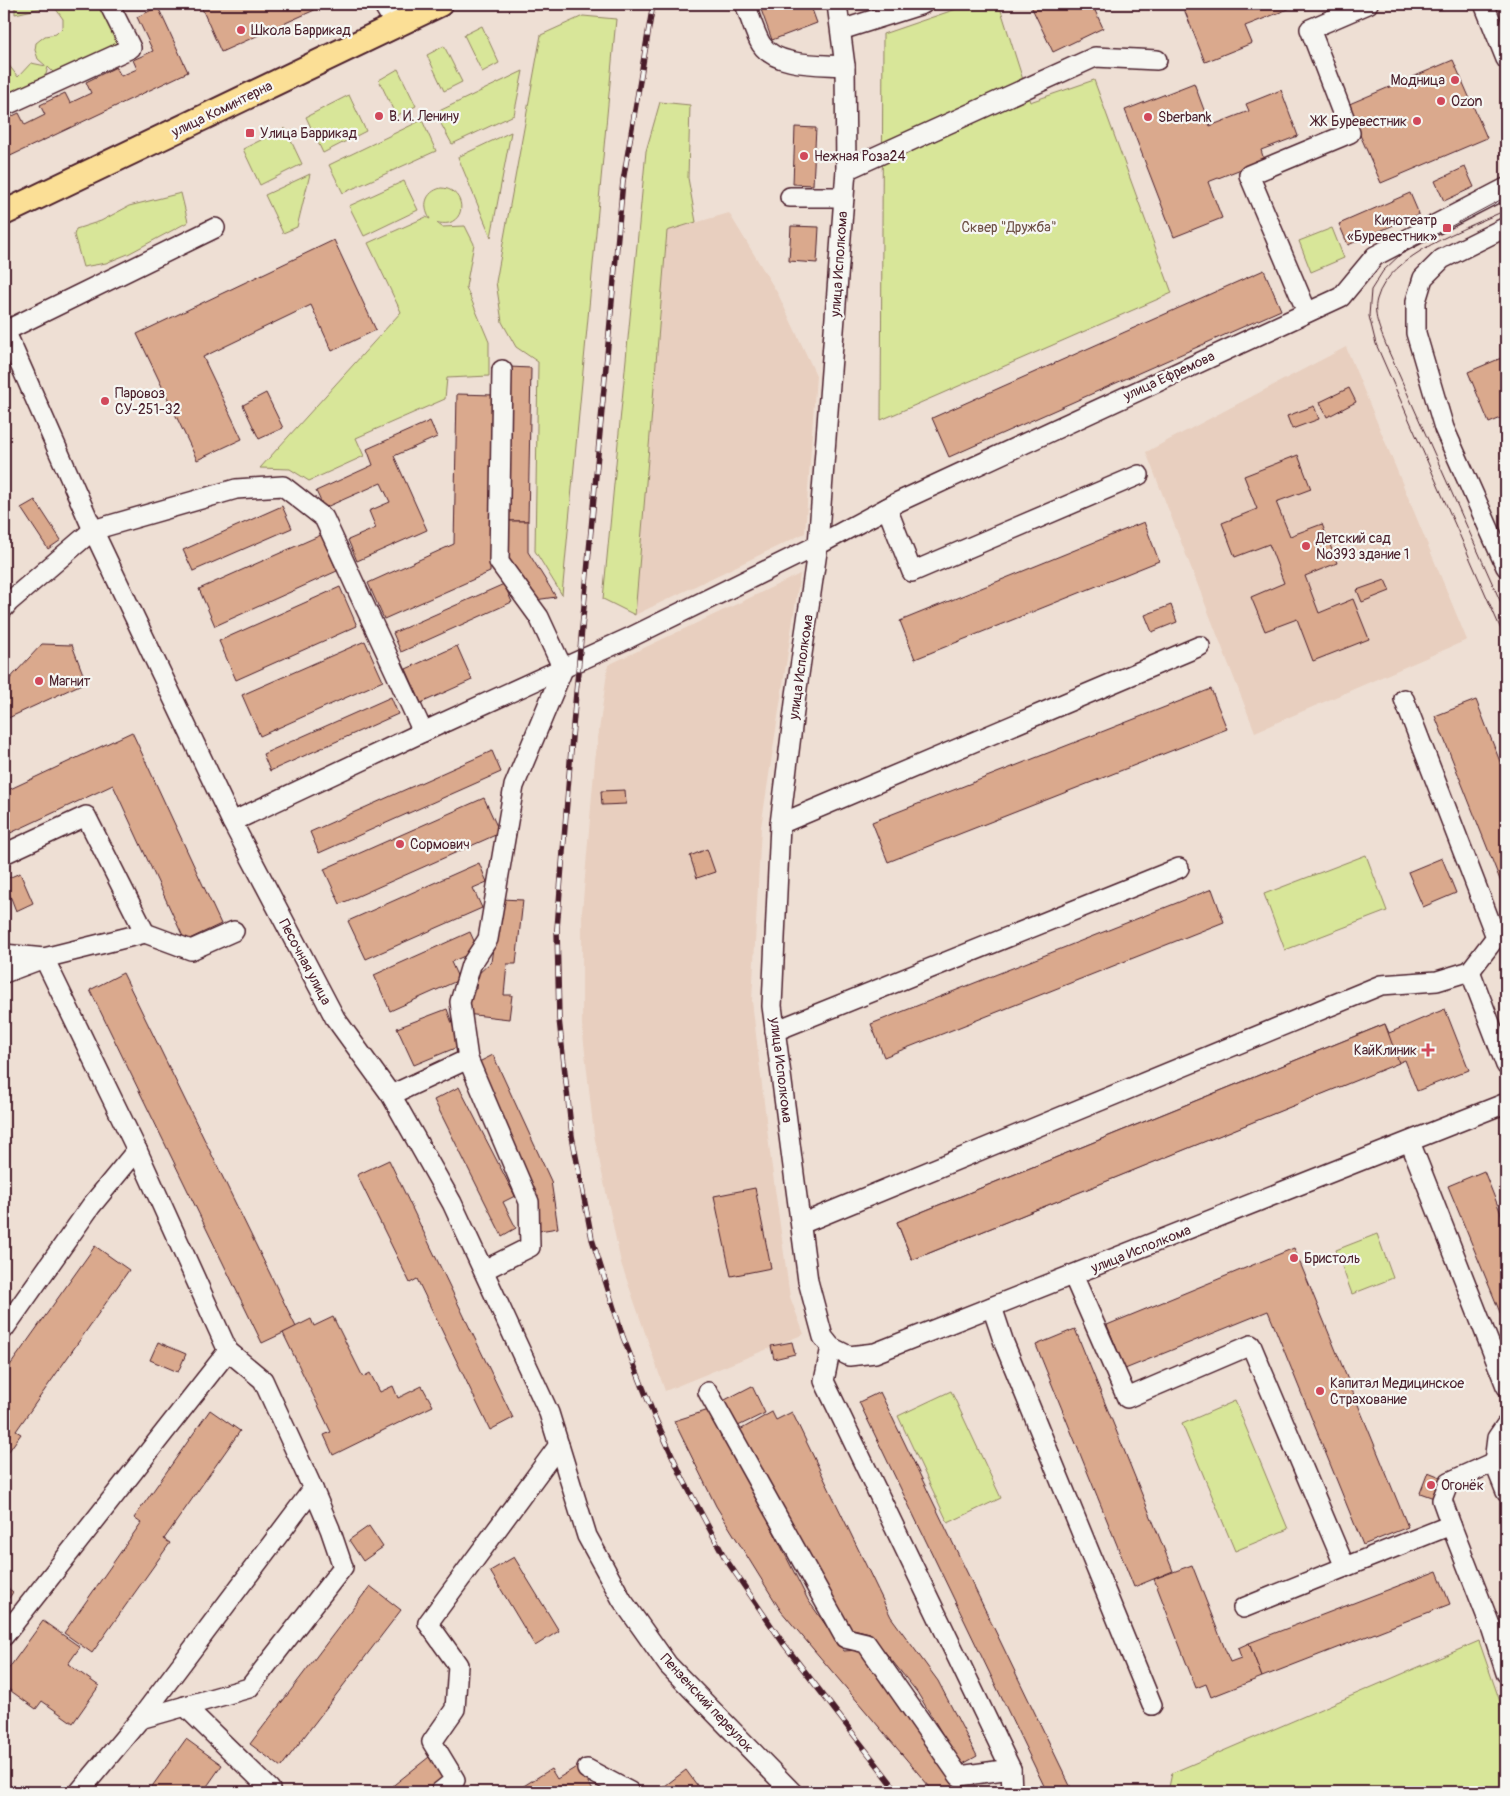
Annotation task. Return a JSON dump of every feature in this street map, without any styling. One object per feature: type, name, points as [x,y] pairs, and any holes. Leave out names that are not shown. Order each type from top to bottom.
[{"type":"main road","name":"улица Коминтерна","points":[[4,213],[440,4]]},
{"type":"street","points":[[4,106],[131,48],[109,4]]},
{"type":"street","points":[[383,4],[395,24]]},
{"type":"street","points":[[745,4],[762,44],[773,55],[789,61],[845,66]]},
{"type":"street","name":"улица Исполкома","points":[[838,4],[845,66],[846,170],[818,545],[796,695],[780,824],[772,1006],[808,1281],[823,1337],[831,1347],[849,1356],[875,1354],[1506,1103]]},
{"type":"street","points":[[841,30],[923,4]]},
{"type":"street","points":[[1307,312],[1249,175],[1350,134],[1310,29],[1366,4]]},
{"type":"street","points":[[1484,4],[1505,52]]},
{"type":"street","points":[[846,170],[1095,58],[1157,60]]},
{"type":"street","name":"улица Ефремова","points":[[232,822],[423,732],[563,669],[818,545],[888,508],[1341,297],[1375,256],[1506,188]]},
{"type":"street","points":[[790,197],[844,197]]},
{"type":"street","points":[[1506,227],[1442,259],[1423,278],[1416,301],[1416,333],[1444,428],[1506,567]]},
{"type":"street","points":[[4,330],[214,228]]},
{"type":"street","name":"Песочная улица","points":[[4,330],[93,530],[232,822],[335,1018],[391,1095],[452,1203],[484,1270]]},
{"type":"street","points":[[484,1270],[530,1247],[529,1202],[468,1059],[460,1002],[471,964],[488,939],[514,786],[563,669],[538,617],[499,562],[502,370]]},
{"type":"street","points":[[888,508],[912,572],[1139,476]]},
{"type":"street","points":[[5,602],[93,530],[236,489],[283,486],[324,518],[423,732]]},
{"type":"street","points":[[780,824],[1200,646]]},
{"type":"street","points":[[801,1224],[1381,985],[1437,981],[1470,971],[1496,937],[1404,698]]},
{"type":"street","points":[[4,854],[86,816],[145,933]]},
{"type":"street","points":[[775,1031],[1179,868]]},
{"type":"street","points":[[4,973],[44,958],[145,933],[191,950],[234,931]]},
{"type":"street","points":[[4,954],[44,958]]},
{"type":"street","points":[[44,958],[137,1150],[228,1350],[263,1380],[313,1489],[343,1567],[249,1688],[140,1719]]},
{"type":"street","points":[[1470,971],[1506,1065]]},
{"type":"street","points":[[391,1095],[468,1059]]},
{"type":"street","points":[[1410,1142],[1506,1386]]},
{"type":"street","points":[[4,1329],[91,1206],[137,1150]]},
{"type":"street","name":"Пензенский переулок","points":[[484,1270],[548,1413],[587,1536],[622,1600],[668,1665],[792,1792]]},
{"type":"street","points":[[1073,1275],[1127,1398],[1252,1345],[1344,1567]]},
{"type":"street","points":[[992,1307],[1008,1352],[1152,1705]]},
{"type":"street","points":[[831,1347],[824,1381],[1011,1769],[1012,1792]]},
{"type":"street","points":[[4,1636],[228,1350]]},
{"type":"street","points":[[708,1392],[845,1638],[866,1642],[959,1776],[1011,1769]]},
{"type":"street","points":[[1506,1425],[1496,1438],[1494,1462],[1506,1492]]},
{"type":"street","points":[[440,1792],[455,1780],[432,1742],[455,1709],[458,1665],[428,1623],[559,1445]]},
{"type":"street","points":[[1494,1462],[1449,1482],[1442,1500],[1451,1525],[1499,1627],[1506,1673]]},
{"type":"street","points":[[79,1792],[140,1719],[313,1489]]},
{"type":"street","points":[[1243,1608],[1451,1525]]},
{"type":"street","points":[[185,1706],[270,1789],[270,1792]]},
{"type":"street","points":[[587,1769],[630,1792]]},
{"type":"shaded area","points":[[729,213],[778,294],[816,375],[805,533],[635,615],[667,231]]},
{"type":"shaded area","name":"Детский сад №393 здание 1","points":[[1346,347],[1467,640],[1255,732],[1146,452]]},
{"type":"shaded area","points":[[800,574],[761,827],[752,1001],[770,1153],[790,1297],[804,1334],[665,1391],[621,1263],[594,1135],[582,1025],[582,912],[595,760],[608,665]]},
{"type":"green space","points":[[15,4],[98,4],[119,47],[57,76],[48,67],[44,81],[4,105],[4,59],[18,77],[31,63],[46,66],[38,59],[35,50],[36,43],[45,36],[56,34],[63,27],[63,19],[56,9],[46,7],[15,14]]},
{"type":"green space","name":"Сквер \"Дружба\"","points":[[971,4],[999,4],[1030,102],[1094,80],[1172,293],[881,420],[883,34]]},
{"type":"green space","points":[[583,16],[616,19],[562,595],[535,551],[538,362],[516,347],[502,322],[496,282],[541,35]]},
{"type":"green space","points":[[482,26],[499,63],[482,72],[464,35]]},
{"type":"green space","points":[[444,46],[462,82],[444,91],[427,55]]},
{"type":"green space","points":[[398,69],[416,106],[396,116],[379,80]]},
{"type":"green space","points":[[523,71],[514,115],[452,144],[435,113]]},
{"type":"green space","points":[[349,95],[366,131],[323,153],[306,117]]},
{"type":"green space","points":[[660,102],[690,105],[688,178],[696,222],[667,231],[635,615],[603,599],[646,151]]},
{"type":"green space","points":[[422,120],[436,151],[343,193],[329,165]]},
{"type":"green space","points":[[285,128],[302,164],[260,185],[243,149]]},
{"type":"green space","points":[[511,132],[491,237],[458,157]]},
{"type":"green space","points":[[310,174],[297,227],[283,233],[265,195]]},
{"type":"green space","points":[[404,181],[418,210],[364,236],[349,206]]},
{"type":"green space","points":[[441,188],[454,192],[458,197],[461,209],[459,215],[449,223],[437,223],[442,227],[465,226],[474,244],[466,287],[489,342],[489,376],[447,378],[445,399],[356,438],[364,456],[309,481],[290,469],[260,468],[401,312],[368,243],[426,217],[430,219],[426,209],[428,196]]},
{"type":"green space","points":[[181,193],[188,222],[128,254],[106,263],[83,267],[74,235],[76,229],[101,221],[129,206]]},
{"type":"green space","points":[[1332,228],[1344,258],[1311,272],[1299,241]]},
{"type":"green space","points":[[1366,855],[1387,911],[1285,950],[1264,894]]},
{"type":"green space","points":[[1377,1234],[1393,1278],[1352,1294],[1336,1250]]},
{"type":"green space","points":[[951,1391],[1001,1498],[948,1523],[898,1416]]},
{"type":"green space","points":[[1235,1401],[1288,1529],[1235,1551],[1182,1424]]},
{"type":"green space","points":[[1479,1641],[1506,1719],[1506,1771],[1501,1792],[1168,1792],[1172,1773]]},
{"type":"building","name":"Школа Баррикад","points":[[200,4],[317,4],[319,8],[221,52]]},
{"type":"building","points":[[759,4],[810,4],[817,23],[772,40]]},
{"type":"building","points":[[1030,4],[1092,4],[1103,28],[1053,52]]},
{"type":"building","points":[[1182,4],[1301,4],[1245,26],[1252,43],[1205,62]]},
{"type":"building","points":[[158,7],[188,72],[4,159],[4,120],[19,113],[25,125],[45,115],[40,105],[65,93],[70,103],[91,93],[86,82],[116,67],[121,76],[137,69],[133,60],[153,51],[137,17]]},
{"type":"building","name":"ЖК Буревестник","points":[[1453,60],[1487,138],[1381,183],[1347,105]]},
{"type":"building","points":[[1194,83],[1210,126],[1249,111],[1246,104],[1281,90],[1298,136],[1261,150],[1264,160],[1208,182],[1222,218],[1174,237],[1125,110]]},
{"type":"building","name":"Нежная Роза24","points":[[795,127],[816,128],[813,185],[793,184]]},
{"type":"building","points":[[1465,167],[1474,187],[1444,201],[1435,181]]},
{"type":"building","points":[[1410,193],[1419,214],[1348,245],[1339,224]]},
{"type":"building","points":[[791,226],[819,227],[817,263],[789,261]]},
{"type":"building","points":[[334,240],[376,330],[332,351],[311,305],[203,357],[242,439],[197,460],[137,334]]},
{"type":"building","points":[[1264,270],[1281,310],[949,457],[932,418]]},
{"type":"building","points":[[1506,356],[1506,416],[1489,423],[1468,372]]},
{"type":"building","points":[[509,367],[531,368],[528,521],[506,521]]},
{"type":"building","points":[[1349,388],[1356,402],[1327,417],[1320,402]]},
{"type":"building","points":[[266,393],[283,428],[259,439],[243,405]]},
{"type":"building","points":[[457,394],[494,395],[490,572],[384,619],[368,583],[454,544]]},
{"type":"building","points":[[1314,406],[1319,419],[1292,429],[1287,416]]},
{"type":"building","points":[[430,421],[437,437],[394,456],[427,530],[357,561],[348,540],[376,528],[369,511],[390,502],[381,483],[324,508],[316,491],[373,465],[367,449]]},
{"type":"building","points":[[1298,455],[1311,489],[1276,502],[1290,536],[1322,524],[1337,563],[1305,576],[1319,613],[1353,599],[1369,639],[1313,661],[1297,619],[1265,631],[1251,597],[1284,583],[1269,544],[1235,557],[1222,523],[1257,509],[1244,476]]},
{"type":"building","points":[[35,500],[61,540],[48,549],[21,508]]},
{"type":"building","points":[[282,506],[292,528],[193,571],[183,550]]},
{"type":"building","points":[[506,521],[528,521],[528,552],[556,597],[535,600],[506,560]]},
{"type":"building","points":[[1144,522],[1159,561],[915,659],[900,621]]},
{"type":"building","points":[[321,535],[337,571],[215,626],[199,589]]},
{"type":"building","points":[[1385,580],[1390,591],[1362,602],[1357,590]]},
{"type":"building","points":[[504,584],[512,602],[401,652],[393,633]]},
{"type":"building","points":[[340,587],[357,626],[236,680],[219,641]]},
{"type":"building","points":[[1171,605],[1177,622],[1152,632],[1145,615]]},
{"type":"building","points":[[365,641],[383,681],[260,736],[242,695]]},
{"type":"building","points":[[42,644],[72,645],[86,682],[4,720],[4,685]]},
{"type":"building","points":[[457,646],[472,680],[421,703],[406,669]]},
{"type":"building","points":[[1211,689],[1227,729],[888,862],[872,822]]},
{"type":"building","points":[[391,697],[398,714],[270,771],[263,754]]},
{"type":"building","points":[[1476,700],[1506,777],[1506,895],[1435,716]]},
{"type":"building","points":[[132,732],[221,924],[185,941],[113,785],[4,836],[4,792]]},
{"type":"building","points":[[492,751],[501,772],[319,853],[310,832]]},
{"type":"building","points":[[625,790],[626,804],[602,805],[601,791]]},
{"type":"building","points":[[484,798],[500,833],[340,904],[324,869]]},
{"type":"building","points":[[707,849],[715,872],[697,878],[690,856]]},
{"type":"building","points":[[1442,858],[1456,893],[1423,907],[1408,872]]},
{"type":"building","points":[[479,863],[487,882],[473,888],[482,908],[366,959],[348,921]]},
{"type":"building","points":[[20,873],[33,903],[16,911],[4,880]]},
{"type":"building","points":[[1212,889],[1224,922],[884,1057],[871,1024]]},
{"type":"building","points":[[500,899],[523,900],[516,964],[507,964],[504,995],[512,995],[509,1019],[466,1014],[469,988],[476,989],[477,975],[491,962]]},
{"type":"building","points":[[470,932],[478,950],[451,962],[459,980],[390,1011],[374,975]]},
{"type":"building","points":[[123,973],[296,1327],[262,1343],[90,990]]},
{"type":"building","points":[[447,1009],[460,1046],[414,1065],[397,1028]]},
{"type":"building","points":[[1445,1009],[1469,1070],[1417,1091],[1405,1060],[912,1260],[897,1222],[1385,1024],[1389,1033]]},
{"type":"building","points":[[1385,1024],[1399,1063],[912,1260],[897,1222]]},
{"type":"building","points":[[493,1055],[551,1181],[558,1228],[539,1231],[532,1186],[475,1064]]},
{"type":"building","points":[[459,1087],[515,1196],[503,1202],[516,1228],[502,1236],[434,1100]]},
{"type":"building","points":[[389,1160],[513,1418],[490,1430],[417,1279],[410,1283],[357,1175]]},
{"type":"building","points":[[1484,1171],[1506,1226],[1506,1327],[1448,1186]]},
{"type":"building","points":[[755,1188],[771,1268],[731,1276],[714,1196]]},
{"type":"building","points":[[95,1246],[129,1270],[16,1431],[21,1434],[4,1458],[4,1374]]},
{"type":"building","points":[[1294,1248],[1408,1527],[1363,1545],[1268,1311],[1125,1369],[1107,1325]]},
{"type":"building","points":[[333,1317],[363,1377],[370,1373],[380,1392],[393,1386],[398,1398],[422,1386],[433,1406],[333,1455],[324,1435],[331,1432],[283,1333],[311,1319],[314,1326]]},
{"type":"building","points":[[1075,1329],[1173,1571],[1134,1587],[1036,1345]]},
{"type":"building","points":[[158,1342],[186,1354],[178,1372],[150,1360]]},
{"type":"building","points":[[792,1342],[795,1354],[774,1359],[771,1346]]},
{"type":"building","points":[[752,1386],[765,1413],[736,1427],[723,1401]]},
{"type":"building","points":[[880,1392],[1073,1792],[1047,1792],[859,1402]]},
{"type":"building","points":[[712,1409],[808,1600],[844,1651],[859,1650],[958,1792],[934,1792],[781,1611],[716,1506],[674,1421]]},
{"type":"building","points":[[210,1410],[240,1431],[164,1539],[170,1543],[92,1653],[64,1633],[141,1523],[134,1518]]},
{"type":"building","points":[[772,1412],[776,1420],[792,1412],[891,1617],[938,1681],[977,1756],[961,1765],[917,1692],[870,1633],[845,1627],[738,1431]]},
{"type":"building","points":[[1428,1472],[1443,1478],[1434,1498],[1420,1493]]},
{"type":"building","points":[[369,1526],[383,1547],[363,1561],[349,1540]]},
{"type":"building","points":[[514,1557],[559,1631],[535,1646],[490,1571]]},
{"type":"building","points":[[1192,1565],[1230,1662],[1241,1658],[1238,1648],[1249,1643],[1262,1677],[1211,1697],[1206,1684],[1196,1688],[1154,1579]]},
{"type":"building","points":[[1437,1571],[1450,1604],[1262,1677],[1249,1643]]},
{"type":"building","points":[[4,1585],[13,1592],[4,1606]]},
{"type":"building","points":[[370,1586],[401,1610],[281,1767],[250,1744]]},
{"type":"building","points":[[43,1621],[80,1647],[68,1664],[99,1686],[73,1723],[42,1701],[36,1709],[4,1686],[4,1675]]},
{"type":"building","points":[[186,1739],[222,1765],[203,1792],[148,1792]]},
{"type":"building","points":[[429,1757],[444,1777],[425,1792],[385,1792]]},
{"type":"building","points":[[578,1766],[594,1792],[514,1792],[551,1769],[557,1779]]},
{"type":"building","points":[[686,1770],[702,1792],[657,1792]]},
{"type":"tram line","points":[[1506,197],[1403,252],[1383,271],[1371,290],[1369,316],[1376,344],[1506,641]]},
{"type":"tram line","points":[[1506,210],[1452,234],[1413,256],[1384,283],[1376,305],[1378,325],[1388,350],[1506,614]]},
{"type":"railway","points":[[653,4],[623,181],[572,737],[557,929],[559,1019],[572,1136],[592,1239],[623,1337],[655,1418],[683,1479],[725,1558],[783,1643],[898,1792]]},
{"type":"place","name":"Школа Баррикад","points":[[241,30]]},
{"type":"place","name":"Модница","points":[[1455,80]]},
{"type":"place","name":"Ozon","points":[[1441,101]]},
{"type":"place","name":"В. И. Ленину","points":[[379,116]]},
{"type":"place","name":"Sberbank","points":[[1148,117]]},
{"type":"place","name":"ЖК Буревестник","points":[[1417,121]]},
{"type":"place","name":"Улица Баррикад","points":[[250,133]]},
{"type":"place","name":"Нежная Роза24","points":[[804,156]]},
{"type":"place","name":"Кинотеатр «Буревестник»","points":[[1447,228]]},
{"type":"place","name":"Паровоз СУ-251-32","points":[[105,401]]},
{"type":"place","name":"Детский сад №393 здание 1","points":[[1306,546]]},
{"type":"place","name":"Магнит","points":[[39,681]]},
{"type":"place","name":"Сормович","points":[[400,844]]},
{"type":"place","name":"КайКлиник","points":[[1428,1050]]},
{"type":"place","name":"Бристоль","points":[[1294,1258]]},
{"type":"place","name":"Капитал Медицинское Страхование","points":[[1320,1391]]},
{"type":"place","name":"Огонёк","points":[[1431,1485]]}]
